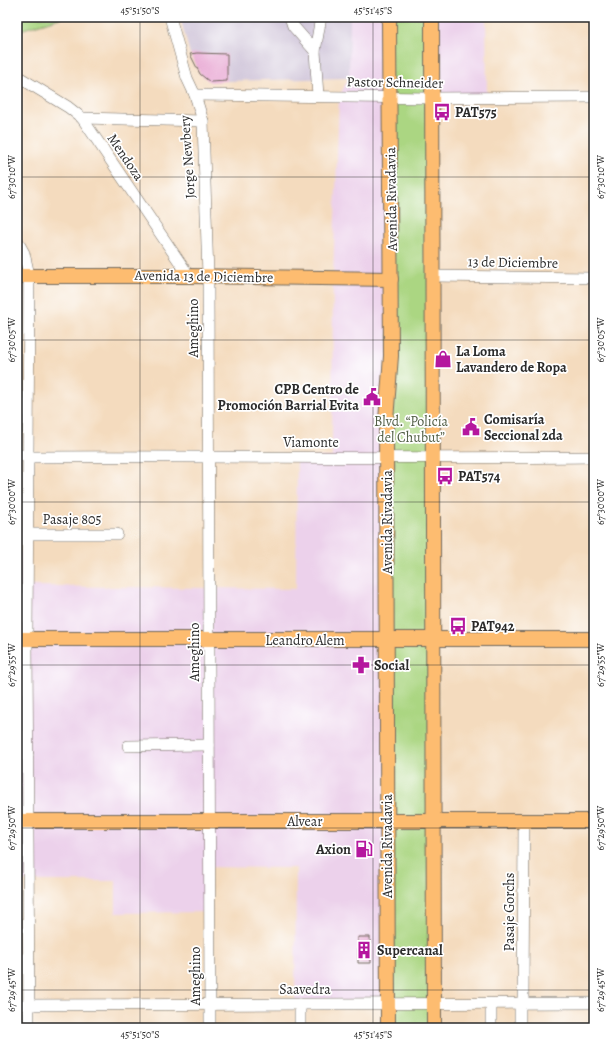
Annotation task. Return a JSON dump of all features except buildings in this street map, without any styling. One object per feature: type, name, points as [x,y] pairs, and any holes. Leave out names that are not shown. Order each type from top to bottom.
[{"type":"main road","name":"Avenida Rivadavia","points":[[388,1028],[386,420],[391,356],[389,17]]},
{"type":"main road","points":[[432,17],[434,1028]]},
{"type":"main road","name":"Avenida 13 de Diciembre","points":[[23,276],[391,278]]},
{"type":"main road","name":"Leandro Alem","points":[[22,639],[594,639]]},
{"type":"main road","name":"Alvear","points":[[23,821],[594,821]]},
{"type":"street","name":"Jorge Newbery","points":[[170,17],[187,78],[195,95],[203,121],[208,276]]},
{"type":"street","points":[[290,17],[294,26],[315,51]]},
{"type":"street","points":[[318,96],[315,51],[321,17]]},
{"type":"street","name":"Mendoza","points":[[17,76],[68,107],[82,118],[188,276]]},
{"type":"street","name":"Pastor Schneider","points":[[195,95],[390,98],[594,97]]},
{"type":"street","points":[[82,118],[203,121]]},
{"type":"street","points":[[17,240],[24,252],[23,458],[28,534],[22,639],[23,821],[29,1028]]},
{"type":"street","name":"Ameghino","points":[[208,276],[210,1028]]},
{"type":"street","name":"13 de Diciembre","points":[[432,276],[594,278]]},
{"type":"street","name":"Viamonte","points":[[17,454],[23,458],[594,457]]},
{"type":"street","name":"Pasaje 805","points":[[28,534],[117,534]]},
{"type":"street","points":[[128,746],[209,745]]},
{"type":"street","name":"Pasaje Gorchs","points":[[520,1028],[522,1003],[524,821]]},
{"type":"street","name":"Saavedra","points":[[17,1005],[594,1003]]},
{"type":"street","points":[[300,1004],[300,1028]]},
{"type":"street","points":[[490,1028],[491,1004]]},
{"type":"shaded area","points":[[180,17],[350,17],[349,78],[227,81],[227,54],[190,54]]},
{"type":"shaded area","points":[[349,17],[486,17],[487,98],[390,99],[388,1004],[295,1004],[296,868],[209,867],[209,912],[116,913],[116,881],[17,881],[17,552],[28,552],[28,586],[296,589],[297,457],[332,457],[333,278],[339,97],[349,77]]},
{"type":"green space","points":[[17,17],[63,17],[17,31]]},
{"type":"green space","name":"Blvd. “Policía del Chubut”","points":[[389,17],[432,17],[434,1028],[388,1028]]},
{"type":"place","name":"PAT575","points":[[442,112]]},
{"type":"place","name":"La Loma Lavandero de Ropa","points":[[443,359]]},
{"type":"place","name":"CPB Centro de Promoción Barrial Evita","points":[[372,397]]},
{"type":"place","name":"Comisaría Seccional 2da","points":[[471,427]]},
{"type":"place","name":"PAT574","points":[[445,476]]},
{"type":"place","name":"PAT942","points":[[458,626]]},
{"type":"place","name":"Social","points":[[361,665]]},
{"type":"place","name":"Axion","points":[[364,849]]},
{"type":"place","name":"Supercanal","points":[[364,950]]}]
